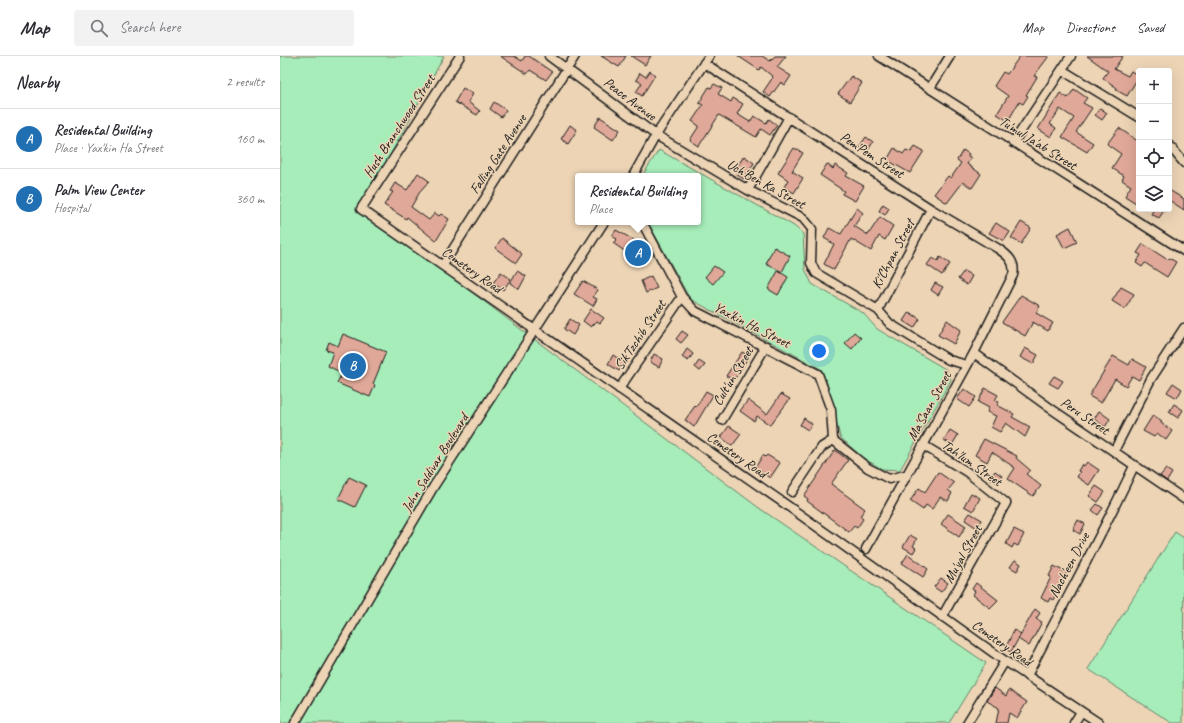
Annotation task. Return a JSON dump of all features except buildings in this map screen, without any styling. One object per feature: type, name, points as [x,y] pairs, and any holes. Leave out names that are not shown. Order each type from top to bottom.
[{"type":"street","name":"Hush Branchwood Street","points":[[361,209],[460,56]]},
{"type":"street","name":"Peace Avenue","points":[[549,56],[656,135]]},
{"type":"street","name":"Falling Gate Avenue","points":[[442,265],[575,56]]},
{"type":"street","points":[[635,173],[656,135],[709,56]]},
{"type":"street","name":"Tu'mul Ja'ab Street","points":[[879,56],[1184,251]]},
{"type":"street","points":[[930,88],[950,56]]},
{"type":"street","points":[[1014,142],[1071,56]]},
{"type":"street","name":"Pem'Pem Street","points":[[704,64],[1007,255],[1012,262],[1014,269],[1013,275]]},
{"type":"street","points":[[1062,70],[1136,114]]},
{"type":"street","points":[[748,190],[789,117]]},
{"type":"street","name":"Uch'Ben Ka Street","points":[[656,135],[748,190],[803,218],[809,224],[813,235],[811,263],[816,273],[878,310],[890,324],[949,360],[967,365]]},
{"type":"street","points":[[1172,149],[1184,163]]},
{"type":"street","name":"Cemetery Road","points":[[361,209],[1005,661],[1099,723]]},
{"type":"street","name":"Ki'Chpan Street","points":[[878,310],[932,209]]},
{"type":"street","name":"John Saldivar Boulevard","points":[[295,723],[434,486],[536,331],[602,225]]},
{"type":"street","name":"Yax'kin Ha Street","points":[[644,225],[682,297],[695,311],[766,346],[818,374],[831,410],[833,440]]},
{"type":"street","name":"Ma'Saan Street","points":[[866,549],[905,475],[974,353],[1013,275]]},
{"type":"street","name":"Sik'Tzchib Street","points":[[619,389],[682,297]]},
{"type":"street","points":[[1114,451],[1151,379],[1184,328]]},
{"type":"street","name":"Cult'un Street","points":[[722,420],[766,346]]},
{"type":"street","name":"Peru Street","points":[[974,353],[1050,408],[1184,499]]},
{"type":"street","points":[[792,492],[822,447],[833,440],[868,468],[889,479],[905,475]]},
{"type":"street","name":"Tah'lum Street","points":[[923,445],[967,472],[1006,503]]},
{"type":"street","name":"Nach'een Drive","points":[[1027,676],[1114,508],[1134,466]]},
{"type":"street","name":"Mu'yal Street","points":[[942,617],[1006,503]]},
{"type":"street","points":[[968,723],[1005,661]]},
{"type":"street","points":[[1074,723],[1081,712]]},
{"type":"green space","points":[[280,56],[444,56],[361,209],[759,508],[986,663],[949,723],[280,723]]},
{"type":"green space","points":[[659,150],[700,173],[644,173]]},
{"type":"green space","points":[[701,174],[794,226],[803,234],[805,269],[812,284],[863,313],[877,329],[947,370],[951,380],[900,470],[882,469],[863,458],[840,437],[827,383],[821,369],[690,299],[650,225],[701,225]]},
{"type":"green space","points":[[1175,532],[1184,538],[1183,723],[1172,723],[1088,669]]},
{"type":"place","name":"Residental Building","points":[[638,253]]},
{"type":"place","name":"Palm View Center","points":[[353,366]]}]
